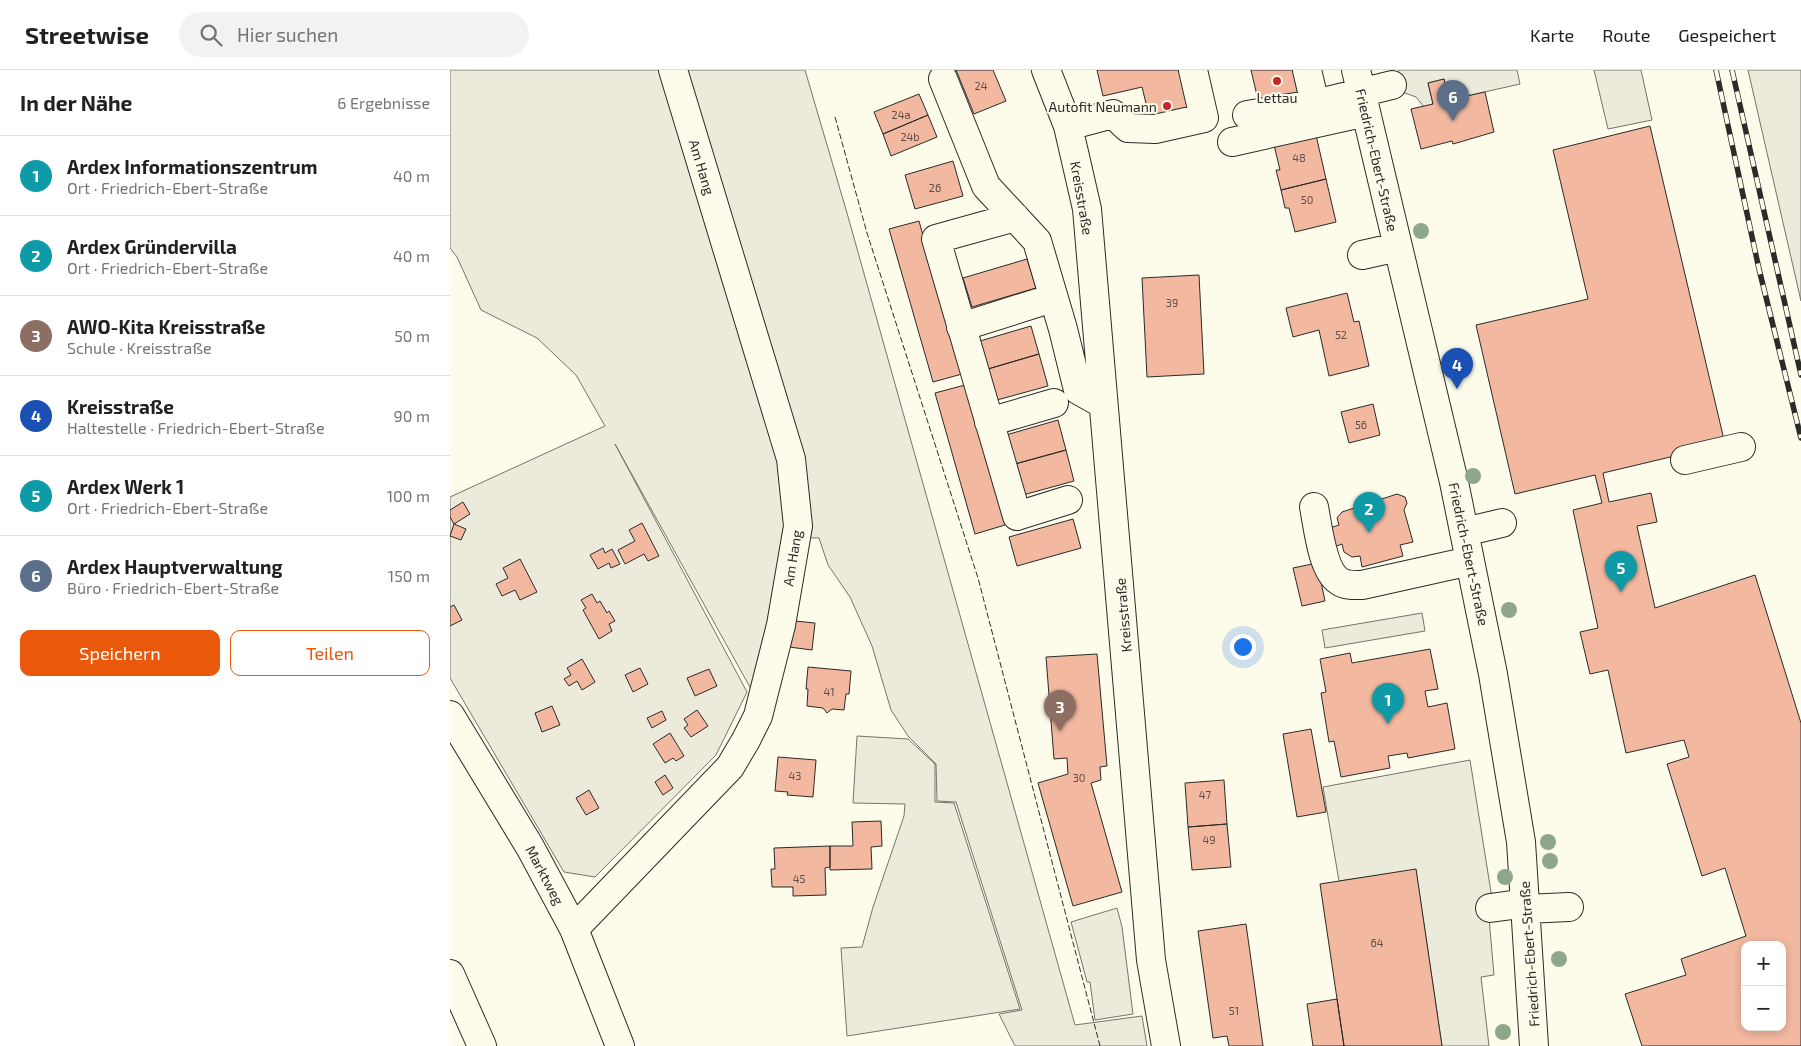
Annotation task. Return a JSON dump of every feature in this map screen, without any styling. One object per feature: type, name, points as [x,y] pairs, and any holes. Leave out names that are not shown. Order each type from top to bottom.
[{"type":"street","name":"Am Hang","points":[[574,929],[730,767],[746,740],[758,716],[781,625],[798,526],[791,459],[673,70]]},
{"type":"street","name":"Kreisstraße","points":[[1046,70],[1068,126],[1087,209],[1151,960],[1166,1046]]},
{"type":"street","points":[[1068,126],[1113,114],[1128,128],[1155,129],[1204,118],[1193,70]]},
{"type":"street","points":[[1306,70],[1315,104]]},
{"type":"street","points":[[943,79],[986,186],[1037,241],[1063,329],[1078,390],[1103,404]]},
{"type":"street","points":[[1247,115],[1315,104],[1392,86]]},
{"type":"street","points":[[1232,142],[1361,92]]},
{"type":"street","name":"Friedrich-Ebert-Straße","points":[[1361,92],[1464,532],[1493,674],[1520,833],[1534,1046]]},
{"type":"street","points":[[1015,218],[936,239],[1017,516],[1068,500]]},
{"type":"street","points":[[1362,255],[1398,247]]},
{"type":"street","points":[[961,327],[1037,303]]},
{"type":"street","points":[[989,422],[1054,402]]},
{"type":"street","points":[[1685,460],[1741,447]]},
{"type":"street","points":[[1314,508],[1327,566],[1338,581],[1349,585],[1362,584],[1470,561]]},
{"type":"street","points":[[1464,532],[1502,523]]},
{"type":"street","name":"Marktweg","points":[[450,715],[530,847],[574,929],[615,1045]]},
{"type":"street","points":[[1490,908],[1526,906],[1569,907]]},
{"type":"street","points":[[450,974],[482,1046]]},
{"type":"shaded area","points":[[450,70],[805,70],[847,213],[1075,1025],[1142,1016],[1147,1046],[1015,1046],[999,1014],[1022,1010],[956,802],[937,801],[936,764],[908,736],[891,710],[872,646],[850,597],[828,565],[819,538],[784,537],[768,624],[751,689],[615,444],[747,692],[716,755],[595,877],[564,872],[450,678],[450,497],[605,426],[576,375],[537,338],[481,310],[457,257],[450,248]]},
{"type":"shaded area","points":[[1399,70],[1517,70],[1520,84],[1449,100],[1444,79],[1428,83],[1433,104],[1424,107],[1416,97],[1405,93],[1394,95],[1390,75],[1398,73]]},
{"type":"shaded area","points":[[1594,70],[1641,70],[1652,120],[1608,129]]},
{"type":"shaded area","points":[[1748,70],[1801,70],[1801,301]]},
{"type":"shaded area","points":[[1422,613],[1425,631],[1325,648],[1322,630]]},
{"type":"shaded area","points":[[857,736],[908,739],[935,764],[935,802],[954,803],[1020,1009],[847,1036],[841,948],[862,947],[873,907],[904,816],[905,804],[853,803]]},
{"type":"shaded area","points":[[1470,760],[1491,892],[1489,918],[1494,975],[1481,977],[1489,1046],[1442,1046],[1416,870],[1339,881],[1323,787]]},
{"type":"shaded area","points":[[1117,908],[1122,927],[1133,1014],[1095,1020],[1090,982],[1087,982],[1071,922]]},
{"type":"building","points":[[956,70],[993,70],[1006,101],[974,114]]},
{"type":"building","name":"Autofit Neumann","points":[[1097,70],[1179,70],[1189,115],[1151,124],[1142,87],[1103,96]]},
{"type":"building","name":"Lettau","points":[[1251,70],[1297,70],[1303,92],[1259,104]]},
{"type":"building","points":[[1444,79],[1449,100],[1485,92],[1494,132],[1453,144],[1452,141],[1421,149],[1411,109],[1433,104],[1428,83]]},
{"type":"building","points":[[919,94],[928,115],[883,134],[874,112]]},
{"type":"building","points":[[928,115],[937,137],[891,156],[883,134]]},
{"type":"building","points":[[1650,126],[1725,444],[1603,473],[1609,502],[1651,493],[1657,522],[1637,526],[1655,608],[1755,575],[1801,723],[1801,1046],[1642,1046],[1625,994],[1686,975],[1681,959],[1746,936],[1725,868],[1702,876],[1667,764],[1689,757],[1684,740],[1626,753],[1608,670],[1590,674],[1580,632],[1598,628],[1573,510],[1602,503],[1595,475],[1515,494],[1476,325],[1588,299],[1553,150]]},
{"type":"building","points":[[1316,135],[1326,179],[1281,190],[1276,170],[1280,170],[1274,145]]},
{"type":"building","points":[[953,161],[963,196],[915,209],[905,175]]},
{"type":"building","points":[[1326,179],[1336,222],[1295,232],[1289,208],[1285,208],[1281,190]]},
{"type":"building","points":[[919,221],[962,374],[933,382],[889,229]]},
{"type":"building","points":[[1027,259],[1036,288],[972,307],[963,278]]},
{"type":"building","points":[[1199,275],[1204,374],[1147,377],[1142,278]]},
{"type":"building","points":[[1347,293],[1354,322],[1359,321],[1369,366],[1329,376],[1319,330],[1293,337],[1286,308]]},
{"type":"building","points":[[1031,326],[1039,354],[988,369],[980,341]]},
{"type":"building","points":[[1039,354],[1048,386],[997,400],[988,369]]},
{"type":"building","points":[[965,385],[1005,525],[975,534],[935,393]]},
{"type":"building","points":[[1373,404],[1380,435],[1349,443],[1341,412]]},
{"type":"building","points":[[1058,420],[1066,450],[1015,464],[1006,435]]},
{"type":"building","points":[[1066,450],[1074,481],[1023,495],[1015,464]]},
{"type":"building","points":[[1397,494],[1405,497],[1407,503],[1404,510],[1413,542],[1400,545],[1403,556],[1362,567],[1360,556],[1352,557],[1344,552],[1342,544],[1334,547],[1330,528],[1339,525],[1337,518],[1342,512]]},
{"type":"building","points":[[463,502],[470,514],[454,524],[450,517],[450,510]]},
{"type":"building","points":[[1073,519],[1081,548],[1017,566],[1009,537]]},
{"type":"building","points":[[642,523],[659,556],[648,561],[644,554],[625,564],[618,550],[635,541],[629,530]]},
{"type":"building","points":[[454,524],[466,529],[461,540],[450,536]]},
{"type":"building","points":[[603,548],[605,553],[612,549],[620,564],[611,568],[609,563],[598,569],[590,555]]},
{"type":"building","points":[[520,559],[537,592],[520,600],[515,590],[502,596],[496,584],[508,578],[503,568]]},
{"type":"building","points":[[1317,563],[1325,601],[1302,606],[1293,568]]},
{"type":"building","points":[[592,594],[597,603],[600,601],[607,613],[609,611],[615,621],[609,624],[612,631],[599,639],[583,610],[586,608],[581,600]]},
{"type":"building","points":[[454,605],[462,620],[450,626],[450,607]]},
{"type":"building","points":[[795,621],[815,623],[812,650],[789,647]]},
{"type":"building","points":[[1430,649],[1438,689],[1425,691],[1428,707],[1447,703],[1455,749],[1408,758],[1407,753],[1388,756],[1390,768],[1341,777],[1334,741],[1329,742],[1321,693],[1326,692],[1320,659],[1350,653],[1352,663]]},
{"type":"building","points":[[1097,654],[1107,766],[1100,767],[1101,780],[1091,783],[1122,892],[1073,906],[1038,783],[1068,774],[1067,758],[1054,759],[1046,657]]},
{"type":"building","points":[[582,659],[595,682],[582,690],[577,681],[569,686],[564,679],[571,675],[567,668]]},
{"type":"building","points":[[808,667],[851,671],[849,694],[846,694],[844,710],[832,709],[827,713],[823,708],[807,706]]},
{"type":"building","points":[[640,668],[648,684],[633,692],[625,675]]},
{"type":"building","points":[[709,669],[717,686],[695,696],[687,678]]},
{"type":"building","points":[[552,706],[560,725],[542,732],[535,713]]},
{"type":"building","points":[[697,710],[708,726],[691,737],[684,728],[688,725],[684,719]]},
{"type":"building","points":[[662,711],[666,720],[652,728],[647,718]]},
{"type":"building","points":[[1311,729],[1326,812],[1297,817],[1283,734]]},
{"type":"building","points":[[670,733],[684,756],[676,761],[673,758],[665,763],[653,744]]},
{"type":"building","points":[[778,757],[816,760],[813,797],[787,795],[788,792],[775,791]]},
{"type":"building","points":[[665,775],[673,788],[663,795],[655,782]]},
{"type":"building","points":[[1224,780],[1227,824],[1188,827],[1185,783]]},
{"type":"building","points":[[589,790],[599,808],[586,815],[576,798]]},
{"type":"building","points":[[881,821],[882,846],[871,847],[872,869],[830,870],[830,846],[853,846],[852,822]]},
{"type":"building","points":[[1227,824],[1231,867],[1192,870],[1188,827]]},
{"type":"building","points":[[830,846],[830,867],[825,868],[826,895],[793,896],[793,887],[772,887],[771,869],[775,869],[774,848]]},
{"type":"building","points":[[1416,869],[1442,1046],[1344,1046],[1320,884]]},
{"type":"building","points":[[1246,924],[1263,1046],[1229,1046],[1227,1036],[1213,1038],[1198,931]]},
{"type":"building","points":[[1337,999],[1344,1046],[1313,1046],[1307,1004]]},
{"type":"railway","points":[[1716,70],[1759,269],[1801,438]]},
{"type":"railway","points":[[1732,70],[1801,375]]},
{"type":"fence","points":[[835,117],[867,233],[978,578],[1100,1046]]},
{"type":"place","name":"Lettau","points":[[1277,81]]},
{"type":"place","name":"Autofit Neumann","points":[[1167,106]]},
{"type":"place","name":"Ardex Hauptverwaltung","points":[[1453,121]]},
{"type":"place","name":"Kreisstraße","points":[[1457,389]]},
{"type":"place","name":"Ardex Gründervilla","points":[[1369,533]]},
{"type":"place","name":"Ardex Werk 1","points":[[1621,592]]},
{"type":"place","name":"Ardex Informationszentrum","points":[[1388,724]]},
{"type":"place","name":"AWO-Kita Kreisstraße","points":[[1060,731]]}]
